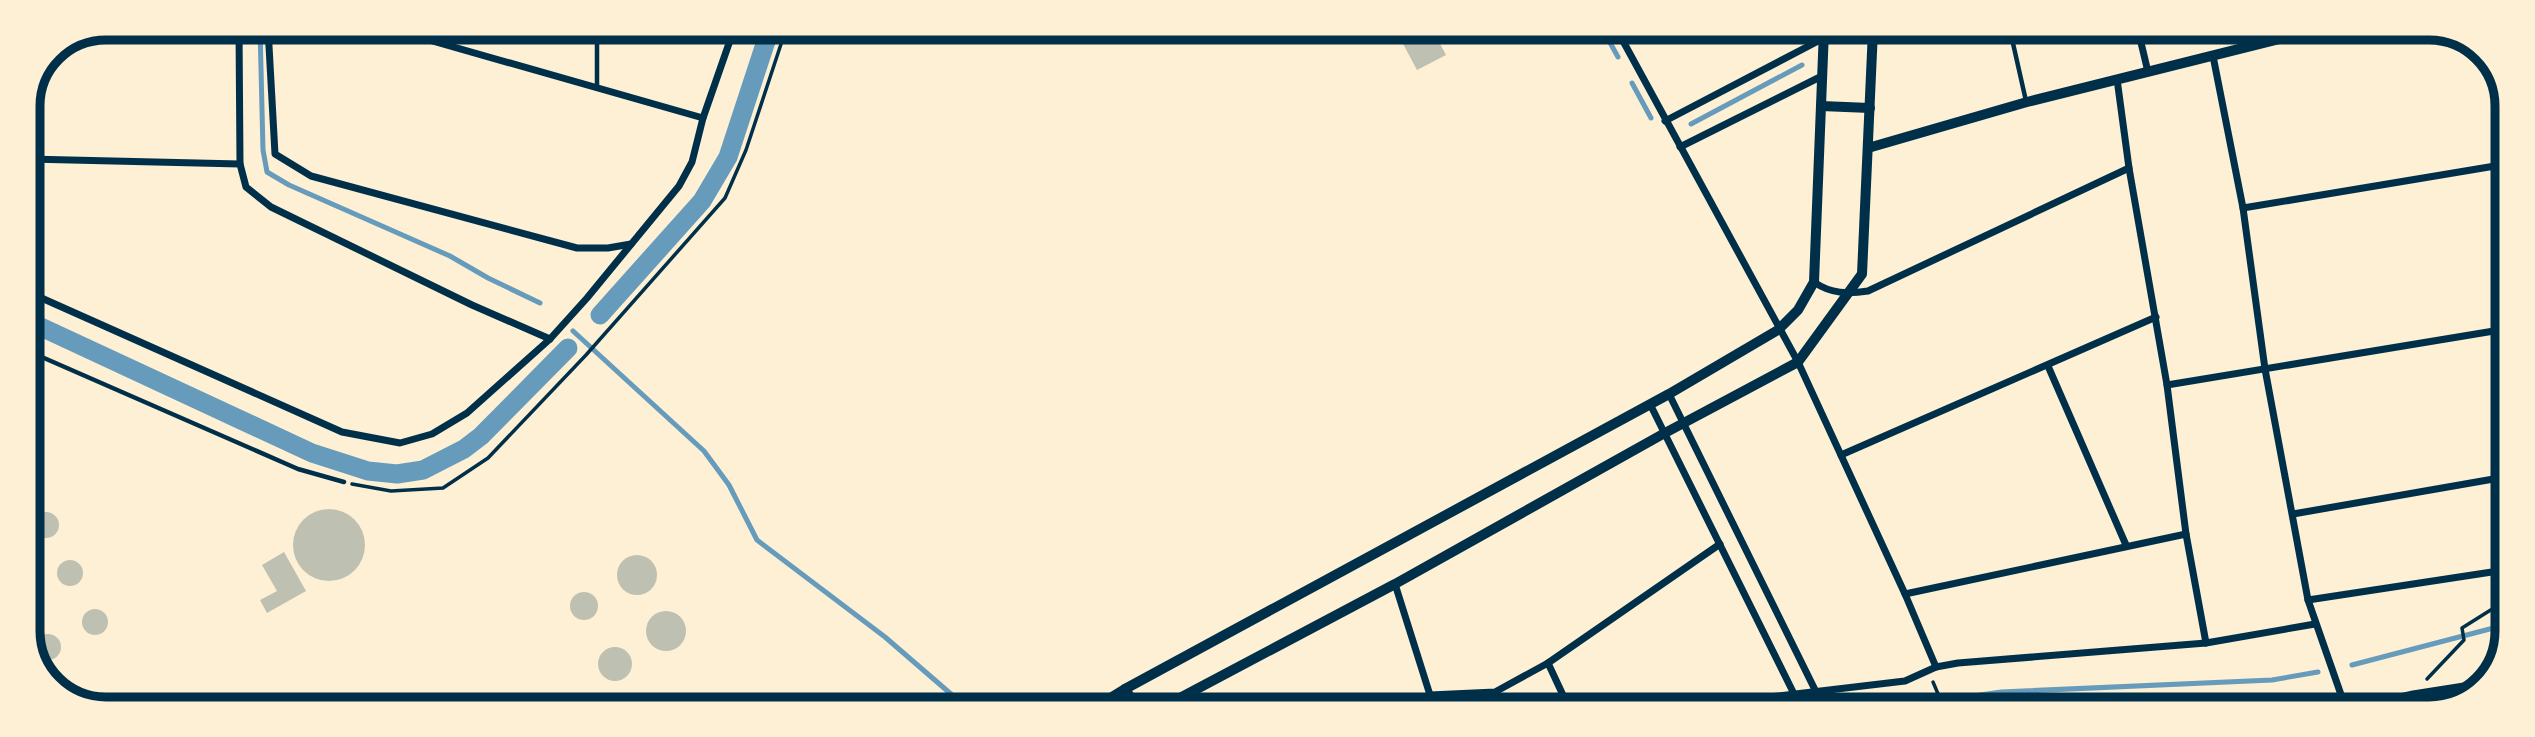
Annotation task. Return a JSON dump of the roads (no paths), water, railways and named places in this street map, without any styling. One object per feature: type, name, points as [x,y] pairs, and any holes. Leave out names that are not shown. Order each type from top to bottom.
[{"type":"street","points":[[239,40],[240,164],[246,187],[271,207],[472,305],[550,338]]},
{"type":"street","points":[[269,40],[275,154],[312,176],[577,248],[608,248],[631,244]]},
{"type":"street","points":[[428,40],[703,118]]},
{"type":"street","points":[[40,297],[342,432],[400,443],[432,434],[467,413],[550,338],[587,298],[680,186],[692,162],[703,118],[730,40]]},
{"type":"street","points":[[1622,40],[1797,362],[1936,667]]},
{"type":"street","points":[[1665,121],[1813,40]]},
{"type":"street","points":[[1111,697],[1669,394],[1778,330],[1797,310],[1814,282],[1824,40]]},
{"type":"street","points":[[1182,697],[1395,584],[1797,362],[1862,274],[1872,40]]},
{"type":"street","points":[[2140,40],[2148,72]]},
{"type":"street","points":[[1868,148],[2027,102],[2276,40]]},
{"type":"street","points":[[2213,56],[2243,208],[2265,369],[2308,600],[2342,697]]},
{"type":"street","points":[[1681,146],[1822,76]]},
{"type":"street","points":[[2118,79],[2129,168],[2167,385],[2186,534],[2206,643]]},
{"type":"street","points":[[1821,106],[1870,108]]},
{"type":"street","points":[[40,159],[240,164]]},
{"type":"street","points":[[2243,208],[2495,166]]},
{"type":"street","points":[[1814,282],[1824,289],[1849,294],[1868,290],[2129,168]]},
{"type":"street","points":[[1841,455],[2156,317]]},
{"type":"street","points":[[2167,385],[2495,331]]},
{"type":"street","points":[[2049,366],[2126,545]]},
{"type":"street","points":[[1669,394],[1818,697]]},
{"type":"street","points":[[1650,404],[1794,697]]},
{"type":"street","points":[[2293,514],[2495,479]]},
{"type":"street","points":[[1905,594],[2186,534]]},
{"type":"street","points":[[1395,584],[1430,695],[1495,691],[1548,663],[1720,544]]},
{"type":"street","points":[[2308,600],[2495,572]]},
{"type":"street","points":[[1767,697],[1905,681],[1936,667],[1958,663],[2206,643],[2315,624]]},
{"type":"street","points":[[1548,663],[1564,697]]},
{"type":"street","points":[[2400,697],[2464,686]]},
{"type":"street","points":[[1125,688],[1130,697]]},
{"type":"lane","points":[[597,40],[597,89]]},
{"type":"lane","points":[[2012,40],[2027,102]]},
{"type":"lane","points":[[40,356],[298,469],[344,482]]},
{"type":"waterway","points":[[260,40],[263,150],[267,172],[289,185],[450,256],[540,303]]},
{"type":"waterway","points":[[600,315],[702,201],[728,157],[766,40]]},
{"type":"waterway","points":[[1609,40],[1618,57]]},
{"type":"waterway","points":[[1691,124],[1802,65]]},
{"type":"waterway","points":[[1632,83],[1651,118]]},
{"type":"waterway","points":[[40,327],[312,453],[368,471],[397,474],[423,470],[464,449],[481,436],[568,348]]},
{"type":"waterway","points":[[573,331],[704,451],[729,485],[757,540],[885,637],[954,697]]},
{"type":"waterway","points":[[2352,665],[2495,628]]},
{"type":"waterway","points":[[1966,697],[2001,692],[2272,680],[2318,672]]}]
